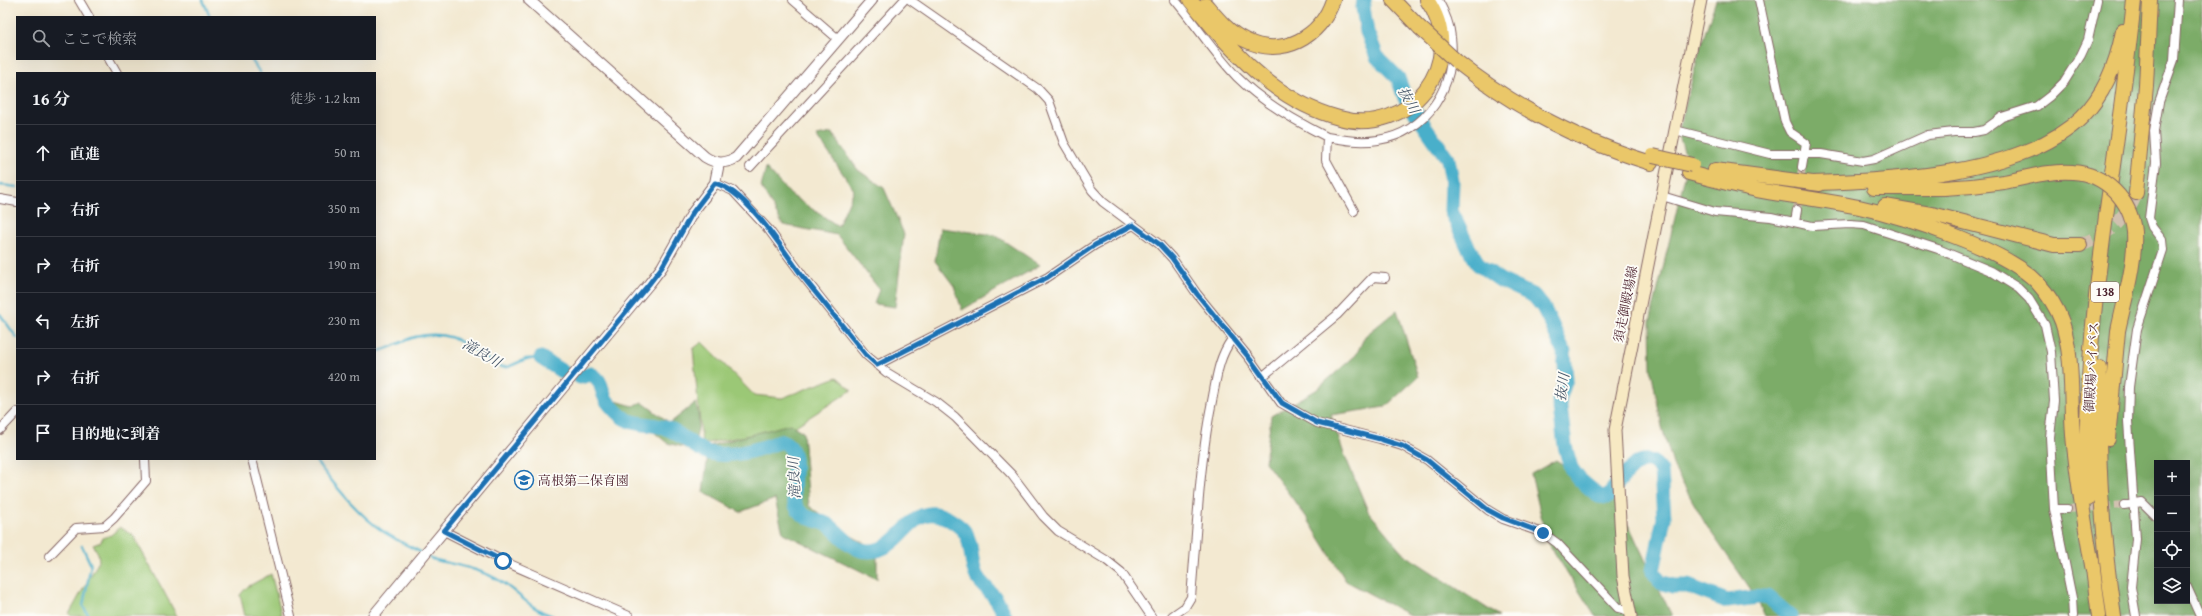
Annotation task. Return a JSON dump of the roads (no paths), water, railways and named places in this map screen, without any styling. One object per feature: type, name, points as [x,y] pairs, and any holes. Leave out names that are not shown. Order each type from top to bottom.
[{"type":"highway","points":[[1190,0],[1219,35],[1252,70],[1296,100],[1330,116],[1349,120],[1369,121],[1388,118],[1403,111],[1425,91],[1438,68],[1442,43],[1435,15],[1427,0]]},
{"type":"highway","points":[[1202,0],[1234,34],[1245,41],[1270,47],[1283,47],[1305,38],[1324,20],[1333,0]]},
{"type":"highway","points":[[1393,0],[1459,58],[1499,84],[1546,112],[1596,136],[1652,160],[1690,169],[1730,183],[1756,190],[1854,206],[1892,216],[1932,229],[1997,255],[2020,268],[2037,282],[2050,298],[2061,321],[2067,345],[2079,492],[2092,571]]},
{"type":"highway","points":[[1404,0],[1422,24]]},
{"type":"highway","points":[[1811,183],[1880,180],[1954,170],[2003,159],[2050,141],[2083,117],[2107,82],[2121,40],[2128,0]]},
{"type":"highway","name":"御殿場バイパス","points":[[2099,616],[2092,571],[2087,449],[2092,334],[2101,247],[2134,0]]},
{"type":"highway","name":"御殿場バイパス","points":[[2114,616],[2104,537],[2099,448],[2101,334],[2109,248],[2142,0]]},
{"type":"highway","points":[[2136,193],[2146,86],[2150,0]]},
{"type":"highway","points":[[1690,169],[1811,183],[1901,189],[1977,186],[2057,172],[2072,172],[2087,174],[2110,187],[2126,206],[2134,232],[2131,268],[2118,331],[2109,415],[2106,475],[2109,586]]},
{"type":"highway","points":[[1730,183],[1916,212],[1978,225],[2054,245],[2080,245]]},
{"type":"main road","name":"須走御殿場線","points":[[1630,614],[1623,576],[1615,430],[1701,0]]},
{"type":"street","points":[[79,0],[88,16]]},
{"type":"street","points":[[529,0],[705,157],[719,163],[729,162],[736,158],[872,0]]},
{"type":"street","points":[[793,0],[838,39]]},
{"type":"street","points":[[750,167],[904,0]]},
{"type":"street","points":[[910,0],[1038,89],[1049,101],[1064,143],[1092,190],[1103,202],[1159,244],[1172,258],[1282,403],[1292,411],[1317,423],[1402,446],[1427,460],[1488,510],[1503,518],[1543,533],[1557,543],[1618,608],[1630,614]]},
{"type":"street","points":[[1175,0],[1217,54],[1238,78],[1272,104],[1304,126],[1327,137],[1362,142],[1379,140],[1397,135],[1412,127],[1428,114],[1444,89],[1451,61],[1451,37],[1438,0]]},
{"type":"street","points":[[1759,0],[1785,122],[1790,132],[1806,143],[1802,166]]},
{"type":"street","points":[[1675,130],[1770,154],[1821,154],[1852,160],[1874,159],[1928,136],[1954,132],[1974,132],[1984,130],[2002,118],[2037,106],[2064,82],[2081,55],[2088,40],[2097,0]]},
{"type":"street","points":[[2136,616],[2131,587],[2136,539],[2128,421],[2129,387],[2137,329],[2163,250],[2162,240],[2152,227],[2150,218],[2156,163],[2154,130],[2159,102],[2174,60],[2178,0]]},
{"type":"street","points":[[110,60],[116,72]]},
{"type":"street","points":[[1327,137],[1326,160],[1354,211]]},
{"type":"street","points":[[373,616],[662,267],[693,212],[715,183],[719,163]]},
{"type":"street","points":[[715,183],[733,191],[769,230],[866,355],[877,365],[936,402],[955,417],[1012,475],[1043,516],[1058,531],[1106,560],[1121,572],[1151,616]]},
{"type":"street","points":[[1662,196],[1714,212],[1771,217],[1812,226],[1864,225],[1895,234],[1991,271],[2018,288],[2029,299],[2044,325],[2052,352],[2054,401],[2050,437],[2054,509],[2072,598],[2072,616]]},
{"type":"street","points":[[0,199],[16,202]]},
{"type":"street","points":[[1795,222],[1797,210]]},
{"type":"street","points":[[877,365],[1048,277],[1095,245],[1133,225]]},
{"type":"street","points":[[1262,377],[1337,315],[1373,277],[1385,278]]},
{"type":"street","points":[[1172,616],[1185,607],[1191,597],[1206,432],[1222,352],[1232,339]]},
{"type":"street","points":[[0,430],[16,413]]},
{"type":"street","points":[[49,556],[76,528],[105,526],[114,518],[146,481],[145,460]]},
{"type":"street","points":[[252,460],[291,616]]},
{"type":"street","points":[[2124,505],[2142,502],[2154,514]]},
{"type":"street","points":[[2054,509],[2067,509]]},
{"type":"street","points":[[444,531],[503,561],[629,616]]},
{"type":"street","points":[[2190,594],[2200,616]]},
{"type":"waterway","name":"滝良川","points":[[203,0],[210,16]]},
{"type":"waterway","name":"抜川","points":[[1364,0],[1363,8],[1367,32],[1377,57],[1398,78],[1405,98],[1448,159],[1452,181],[1451,211],[1468,247],[1479,265],[1500,280],[1534,296],[1543,307],[1564,352],[1566,379],[1559,400],[1565,446],[1571,468],[1579,479],[1599,496],[1607,497],[1632,468],[1639,463],[1646,461],[1654,463],[1661,471],[1664,518],[1653,571],[1660,582],[1673,586],[1688,586],[1727,601],[1768,597],[1790,616]]},
{"type":"waterway","name":"滝良川","points":[[252,60],[259,72]]},
{"type":"waterway","points":[[0,185],[16,187]]},
{"type":"waterway","points":[[0,314],[16,337]]},
{"type":"waterway","name":"滝良川","points":[[376,352],[415,337],[442,335],[461,342],[501,367],[508,367],[526,359],[541,358]]},
{"type":"waterway","name":"滝良川","points":[[541,358],[563,372]]},
{"type":"waterway","name":"滝良川","points":[[580,377],[591,374],[595,377],[600,383],[607,401],[616,412],[625,419],[635,423],[660,426],[671,430],[700,449],[709,453],[741,453],[782,441],[790,447],[794,456],[793,488],[797,509],[805,516],[830,526],[847,542],[861,550],[867,551],[880,549],[890,544],[915,520],[924,515],[934,514],[947,518],[960,527],[967,536],[973,566],[977,577],[996,599],[1005,616]]},
{"type":"waterway","points":[[315,460],[356,508],[374,525],[422,553]]},
{"type":"waterway","points":[[82,546],[91,565],[83,606],[89,616]]},
{"type":"waterway","points":[[426,556],[484,573],[500,581],[538,610],[553,616]]},
{"type":"tunnel","points":[[1797,210],[1802,167]]},
{"type":"tunnel","points":[[2080,245],[2107,231],[2121,219],[2132,203],[2136,193]]},
{"type":"tunnel","points":[[2067,509],[2124,505]]},
{"type":"place","name":"高根第二保育園","points":[[524,480]]}]
